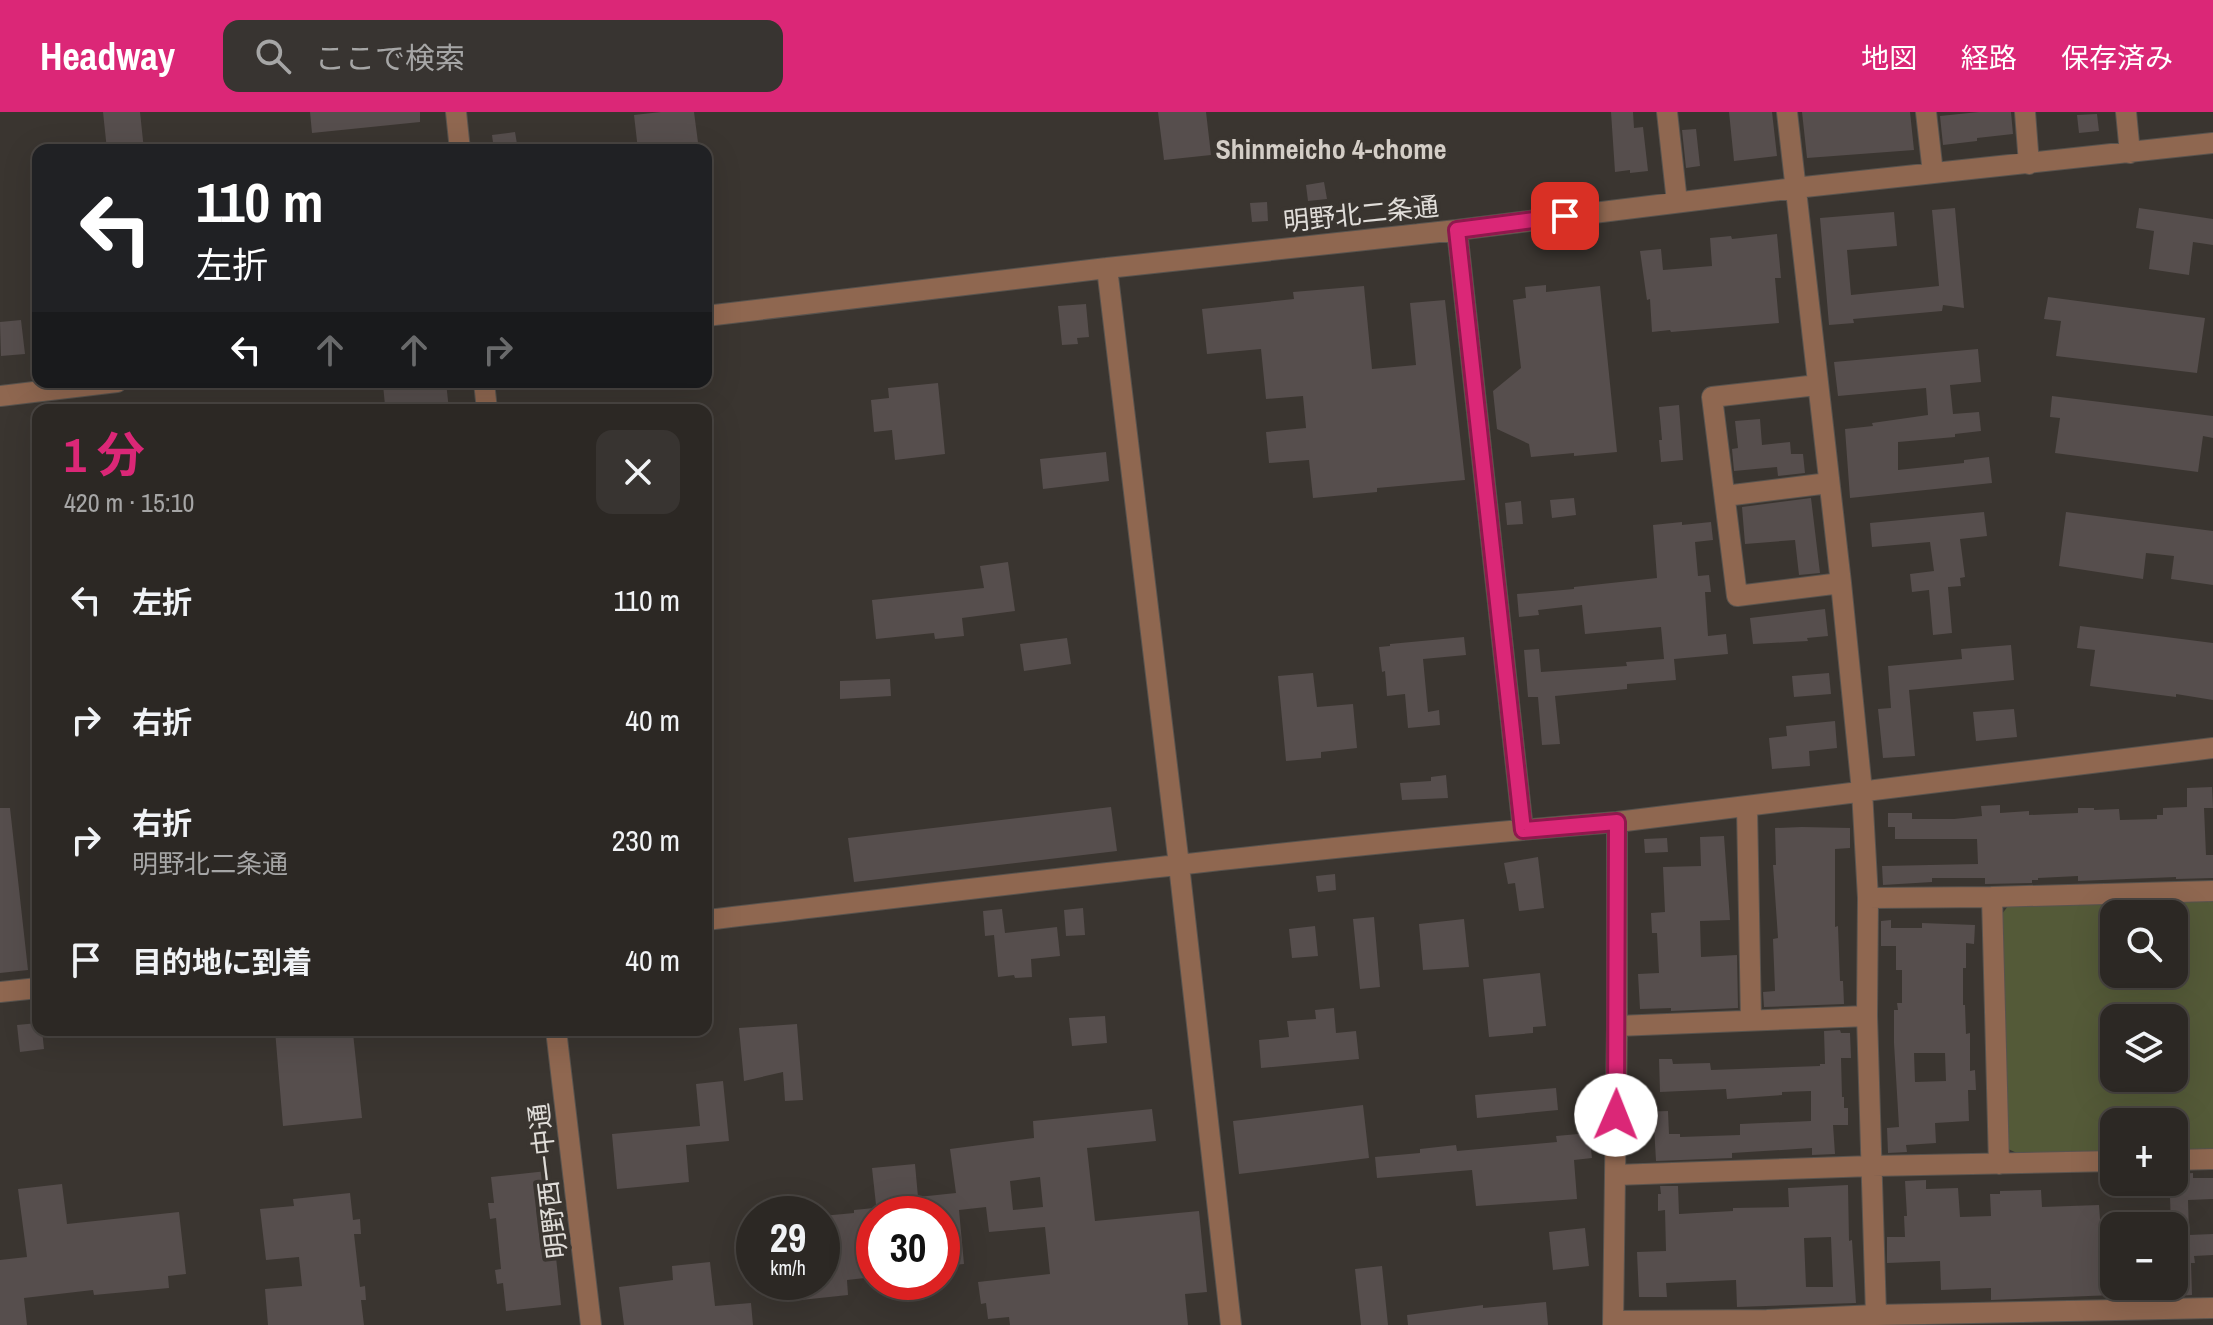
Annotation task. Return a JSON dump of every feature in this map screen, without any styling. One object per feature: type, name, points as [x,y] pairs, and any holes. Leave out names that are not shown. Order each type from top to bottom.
[{"type":"street","points":[[456,112],[459,144]]},
{"type":"street","points":[[1667,112],[1677,202]]},
{"type":"street","points":[[1787,112],[1862,791],[1868,898],[1867,1016],[1876,1315]]},
{"type":"street","points":[[1926,112],[1933,173]]},
{"type":"street","points":[[2025,112],[2029,164]]},
{"type":"street","points":[[2126,112],[2130,153]]},
{"type":"street","name":"明野北二条通","points":[[712,315],[1795,188],[2213,143]]},
{"type":"street","points":[[1457,230],[1523,830]]},
{"type":"street","points":[[1107,268],[1231,1325]]},
{"type":"street","points":[[1817,385],[1712,397],[1737,596],[1841,583]]},
{"type":"street","points":[[0,396],[67,388]]},
{"type":"street","points":[[1725,496],[1829,483]]},
{"type":"street","points":[[712,919],[1179,865],[1617,822],[2213,748]]},
{"type":"street","points":[[1747,807],[1751,1020]]},
{"type":"street","points":[[1617,822],[1613,1323],[1767,1322],[1876,1315],[2156,1318],[2213,1308]]},
{"type":"street","points":[[1868,898],[2213,891]]},
{"type":"street","points":[[1992,897],[1999,1164]]},
{"type":"street","points":[[0,992],[32,989]]},
{"type":"street","points":[[1617,1026],[1867,1016]]},
{"type":"street","name":"明野西一中通","points":[[557,1036],[591,1325]]},
{"type":"street","points":[[2188,1160],[2213,1159]]},
{"type":"street","points":[[1615,1175],[2100,1161]]},
{"type":"green space","points":[[2213,898],[2213,1150],[2188,1151],[2188,1108],[2100,1108],[2100,1152],[2019,1154],[2006,1148],[2002,914],[2008,906],[2100,902],[2100,988],[2188,988],[2188,900],[2162,900]]},
{"type":"building","points":[[103,112],[140,112],[143,144],[106,144]]},
{"type":"building","points":[[310,112],[420,112],[420,122],[312,133]]},
{"type":"building","points":[[694,112],[698,144],[637,144],[634,115]]},
{"type":"building","points":[[1158,112],[1206,112],[1211,155],[1164,160]]},
{"type":"building","points":[[1611,112],[1633,112],[1634,128],[1643,127],[1648,171],[1615,172]]},
{"type":"building","points":[[1729,112],[1772,112],[1777,156],[1734,161]]},
{"type":"building","points":[[1802,112],[1910,112],[1914,150],[1807,158]]},
{"type":"building","points":[[2011,112],[2013,134],[1943,145],[1940,116]]},
{"type":"building","points":[[2097,114],[2099,131],[2079,133],[2077,115]]},
{"type":"building","points":[[1696,129],[1700,166],[1686,168],[1682,130]]},
{"type":"building","points":[[515,132],[517,144],[493,144],[492,135]]},
{"type":"building","points":[[1324,182],[1327,199],[1308,201],[1306,185]]},
{"type":"building","points":[[1267,202],[1268,221],[1252,222],[1250,203]]},
{"type":"building","points":[[1955,208],[1964,308],[1943,305],[1942,311],[1853,319],[1854,323],[1829,325],[1820,218],[1894,212],[1897,246],[1847,250],[1851,295],[1939,286],[1932,210]]},
{"type":"building","points":[[2139,208],[2213,219],[2213,245],[2193,242],[2189,275],[2149,269],[2154,231],[2136,228]]},
{"type":"building","points":[[1777,234],[1781,278],[1775,278],[1779,323],[1652,332],[1650,299],[1647,300],[1640,251],[1661,249],[1663,270],[1712,266],[1710,238]]},
{"type":"building","points":[[1546,285],[1546,292],[1600,286],[1617,452],[1531,457],[1529,444],[1497,429],[1493,391],[1521,368],[1513,300],[1526,298],[1525,287]]},
{"type":"building","points":[[1364,286],[1372,369],[1416,365],[1410,303],[1445,300],[1465,480],[1377,488],[1377,492],[1313,498],[1309,460],[1269,463],[1266,432],[1306,428],[1303,396],[1266,399],[1261,349],[1207,354],[1202,309],[1294,299],[1293,292]]},
{"type":"building","points":[[2048,297],[2205,318],[2197,373],[2056,356],[2061,321],[2044,319]]},
{"type":"building","points":[[1086,304],[1089,337],[1077,338],[1078,344],[1062,345],[1058,306]]},
{"type":"building","points":[[21,320],[25,354],[1,356],[0,322]]},
{"type":"building","points":[[1978,349],[1981,382],[1950,385],[1953,414],[1979,412],[1981,431],[1955,434],[1955,437],[1898,442],[1898,470],[1964,463],[1964,460],[1989,457],[1992,483],[1850,498],[1845,429],[1928,415],[1926,388],[1838,396],[1834,362]]},
{"type":"building","points":[[938,383],[945,454],[895,460],[892,430],[874,432],[871,400],[889,398],[888,388]]},
{"type":"building","points":[[383,388],[447,388],[448,404],[385,404]]},
{"type":"building","points":[[2052,396],[2213,416],[2213,438],[2203,436],[2198,472],[2055,453],[2060,418],[2050,417]]},
{"type":"building","points":[[1679,405],[1683,460],[1661,462],[1659,407]]},
{"type":"building","points":[[1760,419],[1762,445],[1790,442],[1791,454],[1803,454],[1805,473],[1778,476],[1777,467],[1734,471],[1732,449],[1738,448],[1735,421]]},
{"type":"building","points":[[1106,452],[1109,481],[1043,489],[1040,459]]},
{"type":"building","points":[[1574,498],[1576,515],[1552,518],[1550,500]]},
{"type":"building","points":[[1811,498],[1820,573],[1799,575],[1795,540],[1745,544],[1742,507]]},
{"type":"building","points":[[1521,501],[1523,524],[1507,525],[1505,503]]},
{"type":"building","points":[[1984,512],[1987,536],[1960,539],[1965,577],[1960,578],[1961,586],[1948,587],[1952,633],[1933,635],[1929,590],[1912,592],[1910,574],[1934,571],[1930,542],[1872,547],[1870,523]]},
{"type":"building","points":[[2066,512],[2213,531],[2213,585],[2171,579],[2174,556],[2146,553],[2143,579],[2059,566]]},
{"type":"building","points":[[1682,522],[1682,525],[1711,522],[1713,540],[1695,542],[1698,576],[1709,575],[1711,592],[1705,592],[1708,636],[1726,634],[1728,654],[1674,659],[1676,680],[1627,684],[1627,689],[1555,696],[1560,744],[1542,745],[1538,697],[1528,697],[1524,650],[1539,649],[1541,672],[1627,666],[1626,662],[1664,659],[1661,627],[1585,634],[1582,605],[1538,610],[1539,615],[1519,617],[1517,594],[1657,578],[1653,525]]},
{"type":"building","points":[[1008,562],[1015,611],[962,618],[964,636],[935,639],[934,633],[876,639],[872,600],[984,588],[980,566]]},
{"type":"building","points":[[1825,609],[1828,636],[1807,638],[1808,641],[1753,644],[1750,618]]},
{"type":"building","points":[[2080,626],[2213,643],[2213,700],[2090,686],[2095,650],[2077,648]]},
{"type":"building","points":[[1464,637],[1466,655],[1423,659],[1428,712],[1439,710],[1440,725],[1408,728],[1405,694],[1387,696],[1379,647]]},
{"type":"building","points":[[1067,638],[1071,664],[1024,671],[1020,644]]},
{"type":"building","points":[[2011,645],[2014,680],[1909,690],[1915,756],[1883,758],[1878,709],[1891,708],[1888,666],[1962,659],[1961,649]]},
{"type":"building","points":[[1313,673],[1317,707],[1353,704],[1357,748],[1321,752],[1321,758],[1286,761],[1278,676]]},
{"type":"building","points":[[1829,673],[1831,694],[1794,697],[1792,676]]},
{"type":"building","points":[[890,679],[891,696],[840,699],[840,681]]},
{"type":"building","points":[[2014,709],[2017,737],[1976,741],[1973,712]]},
{"type":"building","points":[[1835,721],[1837,748],[1809,751],[1810,766],[1772,769],[1769,738],[1787,736],[1786,726]]},
{"type":"building","points":[[1446,775],[1448,798],[1402,800],[1400,783],[1431,781],[1431,777]]},
{"type":"building","points":[[2212,787],[2213,808],[2204,808],[2206,855],[2213,855],[2213,878],[2078,881],[2078,876],[2038,878],[2032,883],[1985,884],[1985,878],[1932,878],[1932,882],[1883,885],[1882,866],[1978,864],[1977,839],[1895,839],[1895,827],[1888,827],[1888,813],[1912,813],[1912,819],[1954,819],[1982,816],[1981,806],[2000,805],[2000,813],[2078,813],[2078,808],[2094,808],[2119,809],[2120,820],[2157,819],[2157,815],[2163,815],[2163,808],[2187,807],[2187,788]]},
{"type":"building","points":[[1111,807],[1117,851],[854,882],[848,838]]},
{"type":"building","points":[[0,808],[10,808],[28,970],[0,973]]},
{"type":"building","points":[[1775,828],[1850,828],[1850,848],[1835,849],[1835,927],[1838,926],[1844,1004],[1764,1007],[1763,992],[1775,991],[1773,939],[1778,938],[1773,865],[1776,865]]},
{"type":"building","points":[[1724,836],[1730,920],[1700,921],[1701,957],[1737,955],[1738,1008],[1640,1009],[1638,974],[1659,973],[1657,933],[1652,933],[1651,913],[1665,912],[1663,867],[1701,866],[1700,837]]},
{"type":"building","points":[[1667,838],[1668,852],[1645,853],[1644,839]]},
{"type":"building","points":[[1538,857],[1544,908],[1519,911],[1515,883],[1508,884],[1504,863]]},
{"type":"building","points":[[1335,874],[1336,890],[1318,892],[1316,876]]},
{"type":"building","points":[[1083,908],[1085,935],[1066,936],[1064,910]]},
{"type":"building","points":[[1002,909],[1005,933],[1057,927],[1060,956],[1031,959],[1032,977],[998,977],[994,935],[985,936],[983,911]]},
{"type":"building","points":[[1374,917],[1380,987],[1360,989],[1353,919]]},
{"type":"building","points":[[1464,919],[1469,967],[1423,970],[1419,924]]},
{"type":"building","points":[[1891,920],[1891,928],[1922,928],[1922,923],[1975,925],[1974,944],[1966,943],[1966,968],[1963,968],[1966,1034],[1970,1033],[1970,1071],[1975,1070],[1976,1090],[1968,1090],[1969,1121],[1935,1123],[1936,1143],[1906,1145],[1907,1152],[1888,1153],[1887,1128],[1899,1127],[1894,1010],[1898,1010],[1897,1003],[1902,1003],[1902,970],[1896,970],[1896,946],[1881,946],[1881,921]],"holes":[[[1914,1053],[1945,1053],[1946,1081],[1915,1082]]]},
{"type":"building","points":[[1315,926],[1318,956],[1292,958],[1289,929]]},
{"type":"building","points":[[1540,973],[1546,1026],[1533,1027],[1533,1033],[1489,1037],[1483,979]]},
{"type":"building","points":[[1334,1008],[1336,1033],[1356,1031],[1359,1059],[1261,1068],[1259,1040],[1289,1037],[1287,1021],[1316,1019],[1315,1010]]},
{"type":"building","points":[[1105,1016],[1107,1043],[1072,1046],[1069,1018]]},
{"type":"building","points":[[32,1024],[32,1036],[43,1036],[44,1049],[20,1052],[17,1025]]},
{"type":"building","points":[[797,1024],[803,1100],[785,1101],[783,1072],[744,1081],[739,1028]]},
{"type":"building","points":[[1840,1030],[1841,1033],[1850,1033],[1851,1058],[1841,1058],[1842,1097],[1844,1108],[1848,1108],[1848,1125],[1833,1125],[1835,1154],[1812,1155],[1812,1148],[1732,1153],[1732,1158],[1656,1161],[1654,1126],[1636,1127],[1636,1112],[1668,1111],[1669,1134],[1680,1134],[1680,1137],[1740,1135],[1740,1124],[1811,1121],[1811,1091],[1727,1099],[1726,1089],[1660,1092],[1659,1059],[1672,1059],[1673,1064],[1710,1063],[1711,1070],[1820,1066],[1825,1064],[1824,1031]]},
{"type":"building","points":[[276,1036],[353,1036],[362,1118],[283,1126]]},
{"type":"building","points":[[723,1081],[729,1141],[686,1145],[689,1182],[617,1189],[612,1134],[700,1126],[696,1084]]},
{"type":"building","points":[[1556,1088],[1558,1110],[1477,1118],[1475,1095]]},
{"type":"building","points":[[1363,1105],[1369,1158],[1239,1174],[1233,1121]]},
{"type":"building","points":[[1152,1109],[1156,1141],[1087,1148],[1095,1221],[1199,1211],[1207,1292],[1185,1294],[1188,1325],[1010,1325],[1009,1317],[988,1319],[986,1303],[981,1304],[978,1282],[1050,1274],[1045,1227],[989,1232],[986,1207],[960,1210],[960,1196],[928,1196],[956,1193],[950,1149],[1034,1138],[1033,1121]],"holes":[[[1040,1177],[1043,1207],[1013,1210],[1010,1181]]]},
{"type":"building","points":[[1589,1133],[1592,1158],[1574,1160],[1577,1199],[1476,1206],[1472,1170],[1377,1178],[1375,1157],[1420,1153],[1420,1149],[1456,1145],[1457,1151],[1557,1142],[1556,1136]]},
{"type":"building","points":[[915,1164],[918,1196],[875,1196],[872,1168]]},
{"type":"building","points":[[547,1171],[561,1305],[506,1311],[503,1283],[497,1284],[495,1270],[501,1269],[496,1218],[490,1219],[488,1203],[494,1203],[491,1177]]},
{"type":"building","points":[[2188,1173],[2193,1173],[2193,1178],[2213,1178],[2213,1199],[2188,1200],[2189,1235],[2213,1234],[2213,1255],[2194,1256],[2195,1263],[2191,1263],[2192,1295],[2188,1295],[2188,1212],[2171,1212],[2170,1197],[2129,1196],[2188,1196]]},
{"type":"building","points":[[1926,1180],[1926,1189],[1958,1188],[1960,1217],[1991,1216],[1990,1194],[2000,1194],[2000,1191],[2041,1190],[2042,1207],[2099,1205],[2100,1296],[1991,1300],[1991,1288],[1941,1290],[1940,1261],[1887,1263],[1887,1237],[1905,1237],[1905,1181]]},
{"type":"building","points":[[62,1184],[67,1224],[179,1212],[186,1274],[168,1276],[169,1288],[94,1295],[93,1290],[24,1298],[27,1325],[0,1325],[0,1260],[27,1257],[18,1189]]},
{"type":"building","points":[[1848,1185],[1849,1241],[1852,1240],[1856,1303],[1737,1307],[1736,1280],[1666,1283],[1667,1297],[1639,1297],[1637,1252],[1666,1251],[1665,1210],[1658,1211],[1660,1186],[1678,1186],[1679,1214],[1733,1211],[1733,1208],[1789,1207],[1788,1188]],"holes":[[[1831,1237],[1833,1287],[1806,1287],[1804,1238]]]},
{"type":"building","points":[[350,1193],[353,1220],[360,1219],[361,1234],[354,1234],[360,1287],[365,1286],[366,1300],[361,1300],[364,1325],[268,1325],[265,1289],[302,1286],[299,1257],[266,1260],[260,1209],[294,1206],[293,1199]]},
{"type":"building","points":[[854,1210],[856,1279],[847,1280],[848,1295],[840,1296],[840,1214],[854,1213]]},
{"type":"building","points":[[960,1221],[964,1264],[960,1264]]},
{"type":"building","points":[[1585,1228],[1589,1266],[1553,1270],[1549,1232]]},
{"type":"building","points":[[710,1262],[715,1306],[751,1303],[753,1325],[624,1325],[619,1287],[673,1280],[672,1266]]},
{"type":"building","points":[[1382,1266],[1388,1325],[1361,1325],[1355,1269]]},
{"type":"building","points":[[1546,1302],[1548,1325],[1408,1325],[1407,1315],[1483,1305],[1483,1308]]},
{"type":"district","name":"Shinmeicho 4-chome","points":[[1331,149]]},
{"type":"route","points":[[1565,216],[1457,230],[1523,830],[1617,822],[1616,1115]]}]
